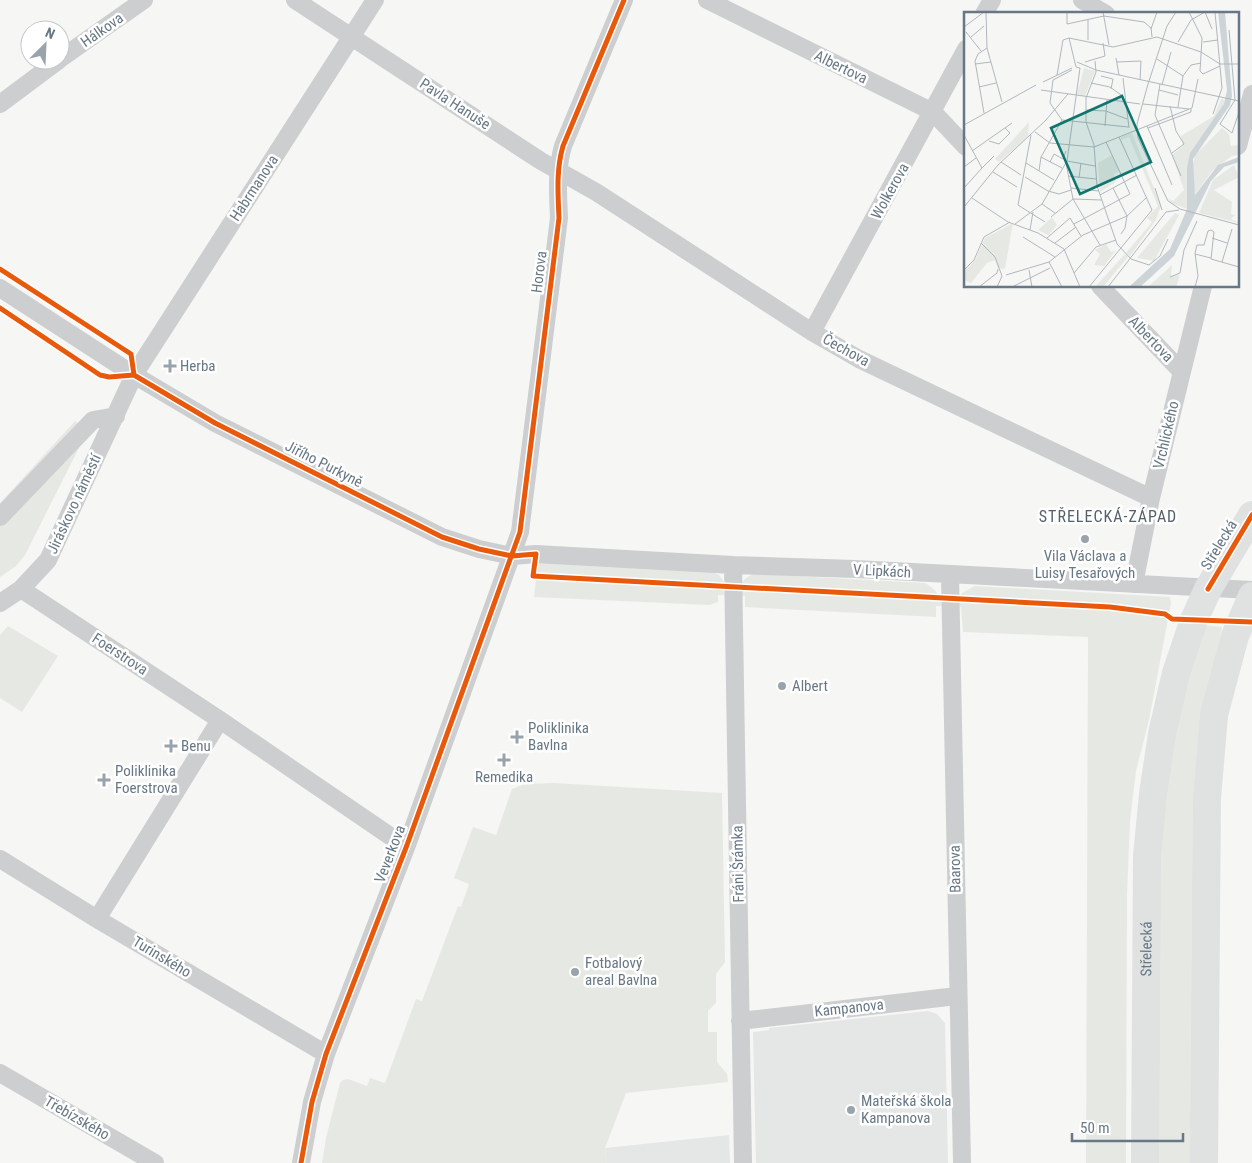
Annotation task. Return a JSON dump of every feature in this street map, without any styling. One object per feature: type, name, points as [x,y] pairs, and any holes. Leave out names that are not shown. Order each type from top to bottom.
[{"type":"main road","name":"Střelecká","points":[[1145,1163],[1148,856],[1153,794],[1162,734],[1176,673],[1194,620],[1208,589],[1252,515]]},
{"type":"main road","points":[[1204,1163],[1206,799],[1214,715],[1235,636],[1252,596]]},
{"type":"street","name":"Hálkova","points":[[70,52],[144,0]]},
{"type":"street","name":"Pavla Hanuše","points":[[295,0],[558,171]]},
{"type":"street","name":"Habrmanova","points":[[134,375],[375,0]]},
{"type":"street","name":"Horova","points":[[512,556],[520,532],[557,228],[558,171],[563,146],[624,0]]},
{"type":"street","name":"Albertova","points":[[707,0],[933,112],[964,145]]},
{"type":"street","points":[[985,12],[992,0]]},
{"type":"street","points":[[1082,0],[1103,12]]},
{"type":"street","name":"Wolkerova","points":[[812,332],[964,53]]},
{"type":"street","name":"Hálkova","points":[[0,104],[46,70]]},
{"type":"street","points":[[1240,136],[1248,94]]},
{"type":"street","name":"Čechova","points":[[558,171],[596,192],[812,332],[859,359],[1151,498]]},
{"type":"street","name":"Jiřího Purkyně","points":[[0,288],[134,375],[215,424],[442,537],[479,549],[512,556]]},
{"type":"street","name":"Albertova","points":[[1102,288],[1181,371]]},
{"type":"street","name":"Vrchlického","points":[[1134,584],[1151,498],[1202,288]]},
{"type":"street","name":"Jiráskovo náměstí","points":[[0,603],[21,589],[48,560],[134,375]]},
{"type":"street","name":"Jiráskovo náměstí","points":[[0,517],[93,420],[116,416]]},
{"type":"street","name":"V Lipkách","points":[[512,556],[536,554],[1252,590]]},
{"type":"street","name":"Veverkova","points":[[301,1163],[312,1102],[326,1054],[407,845],[512,556]]},
{"type":"street","name":"Fráni Šrámka","points":[[733,565],[743,1163]]},
{"type":"street","name":"Baarova","points":[[950,575],[962,1163]]},
{"type":"street","name":"Foerstrova","points":[[21,589],[220,720],[390,836],[407,845]]},
{"type":"street","points":[[97,919],[220,720]]},
{"type":"street","name":"Turinského","points":[[0,859],[97,919],[326,1054]]},
{"type":"street","name":"Kampanova","points":[[740,1021],[958,996]]},
{"type":"street","name":"Třebízského","points":[[0,1074],[155,1163]]},
{"type":"shaded area","points":[[75,421],[87,432],[25,555],[16,566],[0,577],[0,503]]},
{"type":"shaded area","points":[[538,562],[710,571],[719,575],[724,582],[724,595],[718,595],[718,602],[709,605],[534,597]]},
{"type":"shaded area","points":[[755,574],[925,583],[936,592],[942,606],[936,606],[936,617],[745,607],[745,596],[738,596],[740,588],[745,579]]},
{"type":"shaded area","points":[[975,586],[1170,597],[1171,603],[1149,720],[1136,771],[1130,821],[1127,896],[1126,1163],[1086,1163],[1088,637],[963,632],[961,607],[956,606],[962,593]]},
{"type":"shaded area","points":[[1204,625],[1222,627],[1198,757],[1194,1163],[1154,1163],[1157,866],[1164,788],[1178,710]]},
{"type":"shaded area","points":[[8,626],[58,656],[22,712],[0,698],[0,635]]},
{"type":"shaded area","name":"Fotbalový areal Bavlna","points":[[554,783],[722,793],[725,962],[716,974],[716,1003],[708,1011],[708,1032],[717,1032],[717,1062],[727,1074],[728,1082],[626,1093],[605,1148],[607,1163],[322,1163],[326,1138],[340,1083],[348,1079],[367,1086],[370,1078],[385,1083],[416,999],[422,1001],[458,906],[461,907],[469,884],[454,878],[473,827],[496,835],[512,789],[525,784]]},
{"type":"shaded area","name":"Mateřská škola Kampanova","points":[[928,1011],[937,1014],[945,1023],[948,1163],[756,1163],[753,1032],[769,1030],[769,1028]]},
{"type":"shaded area","points":[[729,1135],[730,1163],[607,1163],[605,1148]]},
{"type":"cycle path","points":[[301,1163],[312,1102],[326,1054],[407,845],[520,532],[559,218],[559,164],[563,146],[624,0]]},
{"type":"cycle path","points":[[0,269],[131,354],[134,375]]},
{"type":"cycle path","points":[[0,308],[100,375],[109,377],[134,375]]},
{"type":"cycle path","points":[[134,375],[215,423],[442,537],[479,549],[512,556],[536,554],[533,576],[1110,607],[1165,614],[1172,619],[1252,622]]},
{"type":"cycle path","points":[[1208,589],[1252,515]]},
{"type":"place","name":"Herba","points":[[170,366]]},
{"type":"place","name":"Vila Václava a Luisy Tesařových","points":[[1085,539]]},
{"type":"place","name":"Albert","points":[[782,686]]},
{"type":"place","name":"Poliklinika Bavlna","points":[[517,737]]},
{"type":"place","name":"Benu","points":[[171,746]]},
{"type":"place","name":"Remedika","points":[[504,760]]},
{"type":"place","name":"Poliklinika Foerstrova","points":[[104,780]]},
{"type":"place","name":"Fotbalový areal Bavlna","points":[[575,972]]},
{"type":"place","name":"Mateřská škola Kampanova","points":[[851,1110]]},
{"type":"district","name":"STŘELECKÁ-ZÁPAD","points":[[1108,516]]}]
